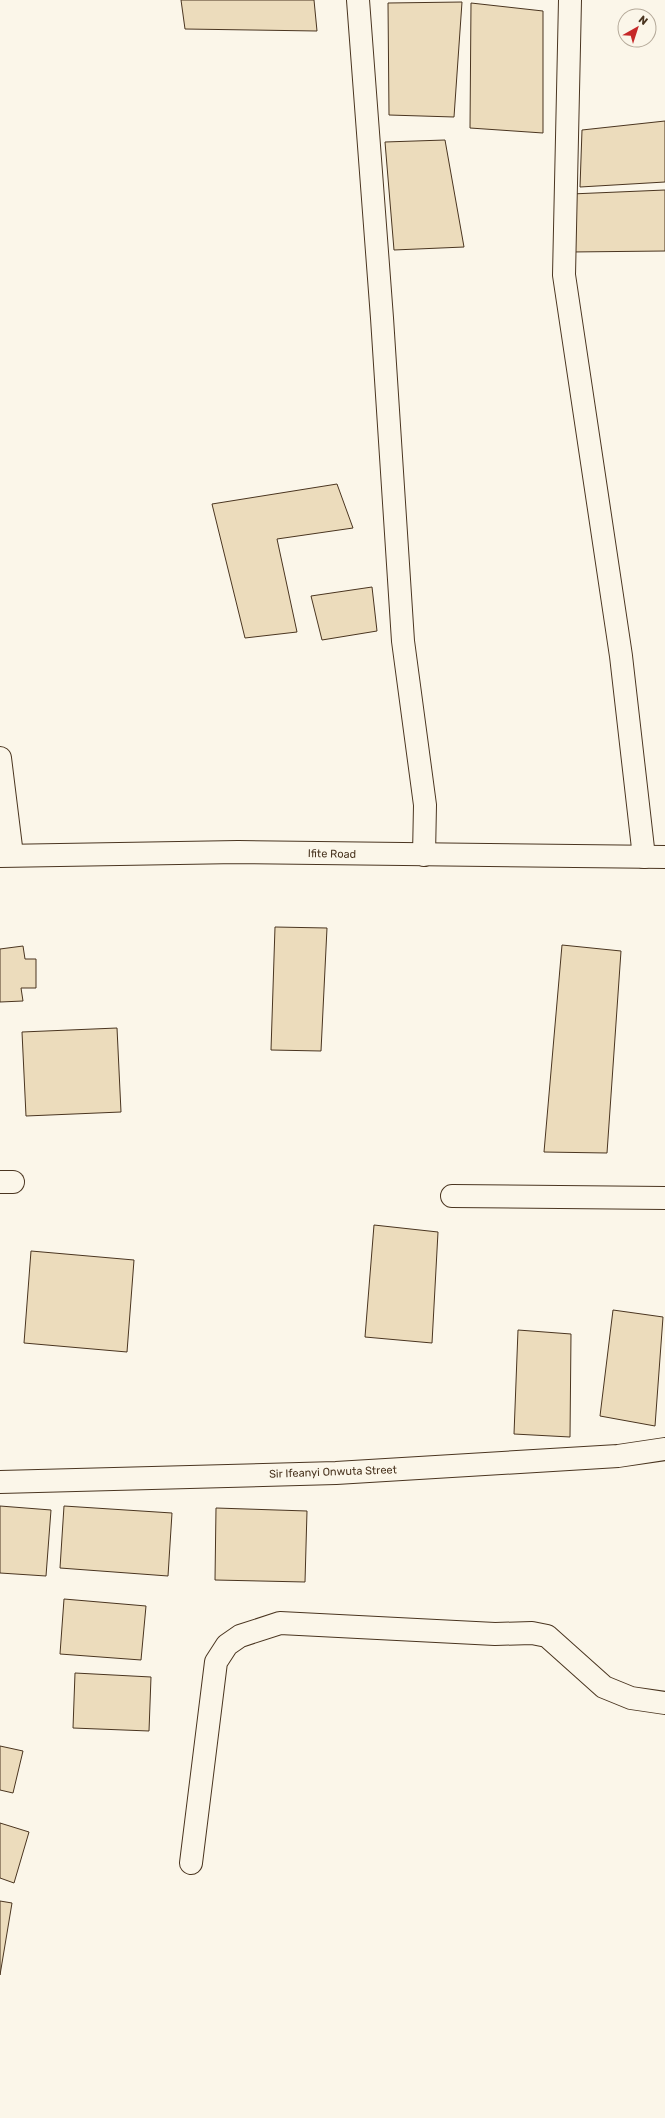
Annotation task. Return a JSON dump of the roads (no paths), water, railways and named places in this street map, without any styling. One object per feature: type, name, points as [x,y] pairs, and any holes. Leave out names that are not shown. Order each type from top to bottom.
[{"type":"street","points":[[358,0],[382,318],[403,641],[425,805],[424,855]]},
{"type":"street","points":[[570,0],[564,275],[621,656],[655,857]]},
{"type":"street","points":[[0,758],[6,855]]},
{"type":"street","name":"Ifite Road","points":[[6,855],[238,852],[655,857]]},
{"type":"street","points":[[452,1196],[665,1198]]},
{"type":"street","name":"Sir Ifeanyi Onwuta Street","points":[[0,1482],[336,1473],[618,1456],[665,1449]]},
{"type":"street","points":[[190,1863],[216,1662],[227,1645],[240,1636],[280,1623],[495,1634],[532,1633],[547,1636],[604,1687],[631,1698],[665,1704]]}]
